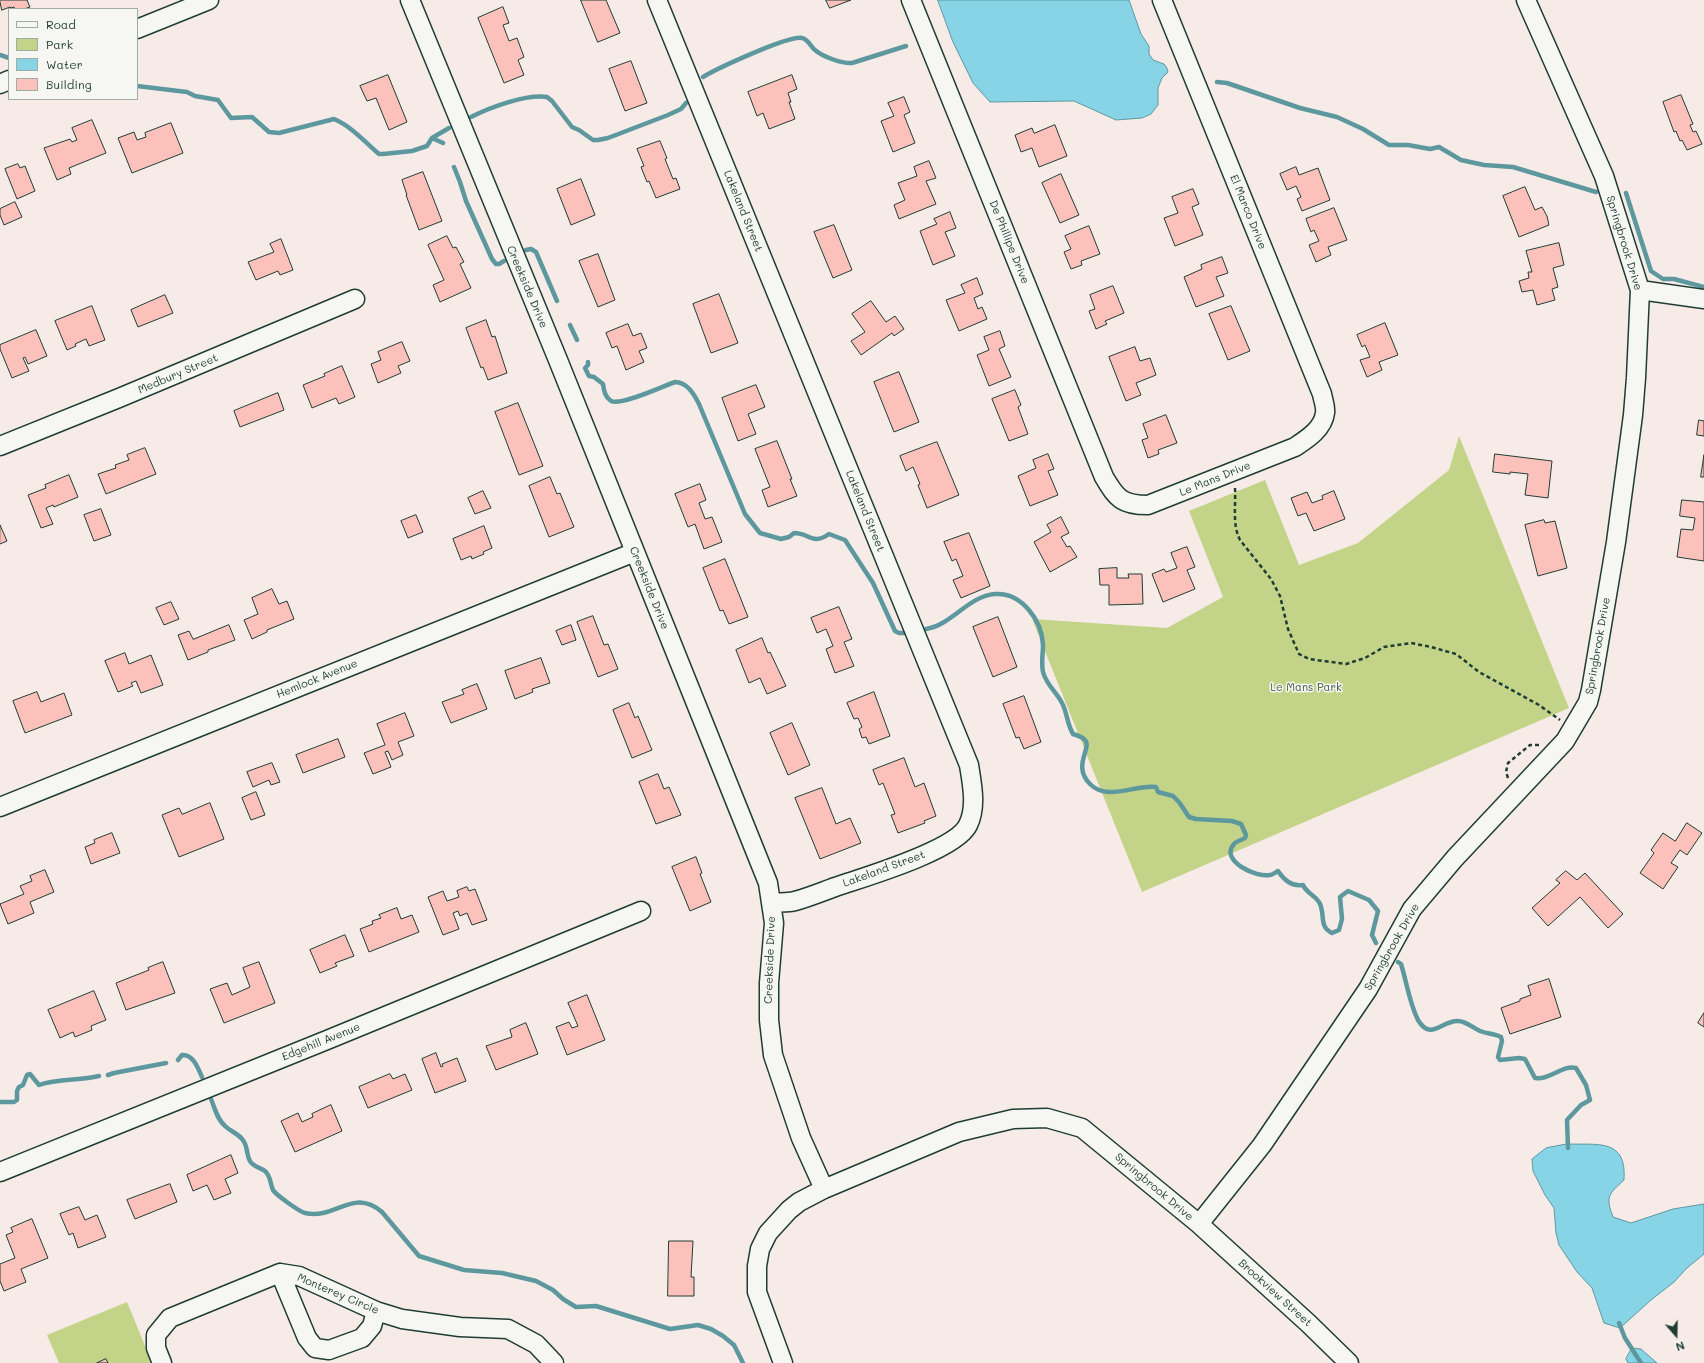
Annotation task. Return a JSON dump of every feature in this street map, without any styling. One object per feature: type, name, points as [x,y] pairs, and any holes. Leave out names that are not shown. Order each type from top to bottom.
[{"type":"street","points":[[138,29],[209,0]]},
{"type":"street","name":"Creekside Drive","points":[[410,0],[768,883],[774,923],[769,983],[769,1020],[774,1055],[801,1138],[824,1189]]},
{"type":"street","name":"Lakeland Street","points":[[657,0],[969,765],[973,791],[972,811],[968,826],[954,839],[907,863],[794,901],[771,903]]},
{"type":"street","name":"De Phillipe Drive","points":[[912,0],[1108,484]]},
{"type":"street","name":"El Marco Drive","points":[[1162,0],[1322,394],[1325,412],[1321,424]]},
{"type":"street","name":"Springbrook Drive","points":[[783,1363],[757,1292],[757,1266],[760,1248],[768,1233],[789,1210],[799,1202],[824,1189],[960,1132],[1013,1119],[1047,1118],[1082,1128],[1199,1224],[1262,1145],[1360,1002],[1412,909],[1455,858],[1565,741],[1588,702],[1616,542],[1634,409],[1640,290],[1604,176],[1526,0]]},
{"type":"street","points":[[1640,290],[1704,299]]},
{"type":"street","name":"Medbury Street","points":[[0,446],[356,299]]},
{"type":"street","name":"Le Mans Drive","points":[[1108,484],[1112,491],[1120,499],[1132,505],[1148,505],[1295,447],[1310,437],[1321,424]]},
{"type":"street","name":"Hemlock Avenue","points":[[0,807],[635,552]]},
{"type":"street","name":"Edgehill Avenue","points":[[0,1172],[641,911]]},
{"type":"street","name":"Brookview Street","points":[[1199,1224],[1308,1323],[1349,1363]]},
{"type":"street","points":[[162,1363],[156,1348],[156,1335],[170,1318],[280,1273],[306,1338],[315,1348],[329,1350],[362,1338],[372,1326],[376,1312]]},
{"type":"street","name":"Monterey Circle","points":[[280,1273],[299,1276],[376,1312],[402,1319],[439,1325],[508,1329],[536,1344],[554,1363]]},
{"type":"path","points":[[1231,472],[1234,486],[1234,522],[1237,534],[1271,580],[1280,596],[1288,629],[1299,654],[1309,659],[1346,664],[1364,658],[1384,647],[1411,643],[1431,647],[1456,654],[1479,672],[1539,705],[1558,719],[1575,725]]},
{"type":"green space","name":"Le Mans Park","points":[[1459,436],[1569,708],[1142,892],[1032,619],[1167,628],[1223,597],[1189,511],[1265,480],[1299,565],[1358,543],[1449,470]]},
{"type":"green space","points":[[127,1302],[152,1363],[108,1363],[106,1359],[97,1363],[59,1363],[47,1335]]},
{"type":"water","points":[[938,0],[1129,0],[1141,34],[1149,46],[1149,54],[1153,60],[1164,64],[1167,68],[1168,72],[1162,78],[1158,88],[1158,105],[1151,114],[1142,118],[1116,120],[1074,101],[990,102],[973,83],[953,42]]},
{"type":"water","points":[[1567,1144],[1589,1144],[1608,1147],[1615,1150],[1621,1157],[1624,1166],[1624,1180],[1612,1192],[1609,1200],[1613,1217],[1631,1223],[1673,1209],[1704,1204],[1704,1254],[1620,1328],[1604,1323],[1592,1288],[1577,1272],[1559,1245],[1556,1233],[1554,1208],[1545,1195],[1533,1171],[1532,1159],[1546,1148]]},
{"type":"water","points":[[1632,1348],[1641,1349],[1657,1363],[1628,1363],[1626,1359]]},
{"type":"building","points":[[0,0],[27,0],[30,7],[10,7],[2,10]]},
{"type":"building","points":[[581,0],[606,0],[620,33],[598,42]]},
{"type":"building","points":[[826,0],[851,0],[830,8]]},
{"type":"building","points":[[503,7],[509,23],[503,25],[509,41],[517,38],[524,57],[518,60],[524,75],[504,83],[478,18]]},
{"type":"building","points":[[631,61],[647,103],[625,111],[609,69]]},
{"type":"building","points":[[388,75],[407,122],[389,130],[376,98],[367,101],[360,86]]},
{"type":"building","points":[[792,75],[797,89],[788,93],[791,102],[789,102],[795,119],[769,129],[763,113],[757,116],[748,92]]},
{"type":"building","points":[[1681,95],[1693,124],[1690,125],[1693,132],[1696,131],[1702,144],[1687,150],[1682,140],[1680,141],[1676,131],[1674,132],[1663,102]]},
{"type":"building","points":[[904,97],[910,112],[904,115],[915,143],[893,152],[881,121],[894,116],[888,103]]},
{"type":"building","points":[[92,120],[106,153],[69,168],[71,174],[57,180],[44,148],[70,139],[72,142],[77,140],[72,128]]},
{"type":"building","points":[[171,123],[183,153],[132,173],[118,138],[134,132],[137,140],[146,137],[145,133]]},
{"type":"building","points":[[1055,125],[1067,156],[1039,167],[1032,148],[1021,152],[1015,135],[1032,128],[1034,133]]},
{"type":"building","points":[[660,141],[673,179],[676,178],[680,189],[656,198],[641,167],[644,166],[637,149]]},
{"type":"building","points":[[929,161],[936,178],[926,181],[936,204],[899,219],[894,205],[905,200],[898,183],[917,176],[914,167]]},
{"type":"building","points":[[18,164],[20,168],[25,166],[35,191],[17,199],[5,169]]},
{"type":"building","points":[[1296,167],[1299,175],[1318,168],[1330,200],[1302,211],[1297,199],[1301,197],[1296,186],[1287,190],[1280,174]]},
{"type":"building","points":[[423,172],[442,221],[419,230],[402,180]]},
{"type":"building","points":[[1061,174],[1079,215],[1060,223],[1042,183]]},
{"type":"building","points":[[581,179],[595,215],[571,225],[557,189]]},
{"type":"building","points":[[1525,187],[1535,210],[1542,207],[1547,216],[1549,225],[1519,237],[1503,196]]},
{"type":"building","points":[[1193,189],[1199,204],[1192,207],[1203,235],[1175,246],[1164,218],[1178,213],[1172,197]]},
{"type":"building","points":[[15,202],[22,217],[4,225],[0,215],[0,209]]},
{"type":"building","points":[[1334,208],[1347,240],[1328,247],[1331,255],[1316,262],[1309,245],[1319,241],[1314,230],[1311,232],[1306,219]]},
{"type":"building","points":[[950,212],[956,228],[945,232],[955,256],[933,265],[920,231],[937,224],[934,219]]},
{"type":"building","points":[[834,225],[852,270],[833,278],[814,232]]},
{"type":"building","points":[[1089,226],[1100,254],[1081,261],[1082,265],[1071,269],[1064,252],[1071,249],[1065,236]]},
{"type":"building","points":[[447,236],[453,248],[456,247],[464,262],[460,264],[471,288],[440,302],[433,285],[444,280],[428,245]]},
{"type":"building","points":[[281,239],[293,270],[280,275],[278,271],[256,280],[248,262],[274,252],[270,244]]},
{"type":"building","points":[[1559,243],[1564,265],[1553,268],[1558,287],[1552,289],[1555,300],[1537,305],[1533,290],[1522,292],[1519,281],[1529,278],[1528,272],[1532,272],[1526,251]]},
{"type":"building","points":[[598,254],[615,300],[598,307],[579,261]]},
{"type":"building","points":[[1222,257],[1228,273],[1216,277],[1224,296],[1196,307],[1184,277],[1202,269],[1201,265]]},
{"type":"building","points":[[977,278],[983,294],[974,298],[978,309],[982,307],[987,319],[959,331],[946,300],[965,293],[961,285]]},
{"type":"building","points":[[1113,286],[1124,313],[1105,321],[1107,324],[1096,329],[1089,311],[1095,309],[1090,295]]},
{"type":"building","points":[[719,294],[738,343],[711,353],[693,304]]},
{"type":"building","points":[[165,295],[173,313],[138,327],[131,310]]},
{"type":"building","points":[[871,301],[886,322],[895,316],[904,329],[894,336],[892,333],[861,355],[851,341],[865,332],[852,314]]},
{"type":"building","points":[[92,306],[105,340],[89,346],[86,339],[67,350],[55,321]]},
{"type":"building","points":[[1231,306],[1250,351],[1228,360],[1209,314]]},
{"type":"building","points":[[486,320],[492,337],[495,336],[507,373],[488,380],[483,367],[481,368],[466,328]]},
{"type":"building","points":[[1385,323],[1398,355],[1379,362],[1382,370],[1367,377],[1360,360],[1370,357],[1365,345],[1362,347],[1357,335]]},
{"type":"building","points":[[628,324],[633,336],[641,333],[647,348],[639,351],[644,362],[626,370],[617,346],[612,348],[606,333]]},
{"type":"building","points":[[36,330],[47,356],[28,364],[25,357],[23,358],[29,371],[12,378],[0,349],[0,345]]},
{"type":"building","points":[[1000,331],[1005,346],[999,349],[1011,377],[989,386],[977,355],[989,350],[984,337]]},
{"type":"building","points":[[402,342],[410,361],[398,366],[401,373],[378,383],[371,364],[381,360],[378,352]]},
{"type":"building","points":[[1135,347],[1140,361],[1150,358],[1156,375],[1136,383],[1141,395],[1126,401],[1109,357]]},
{"type":"building","points":[[342,366],[355,397],[339,404],[336,398],[312,408],[303,385],[325,376],[324,374]]},
{"type":"building","points":[[899,372],[919,422],[894,432],[874,382]]},
{"type":"building","points":[[756,385],[765,407],[748,414],[756,434],[738,441],[722,398]]},
{"type":"building","points":[[1015,390],[1021,405],[1018,407],[1028,434],[1009,441],[992,399]]},
{"type":"building","points":[[278,393],[284,410],[240,427],[234,411]]},
{"type":"building","points":[[518,403],[543,466],[519,475],[495,412]]},
{"type":"building","points":[[1166,415],[1177,443],[1158,450],[1159,454],[1148,458],[1142,440],[1148,438],[1143,424]]},
{"type":"building","points":[[1699,420],[1704,421],[1704,436],[1697,435]]},
{"type":"building","points":[[777,441],[797,496],[768,507],[762,490],[770,487],[755,449]]},
{"type":"building","points":[[937,442],[959,495],[927,508],[913,467],[906,471],[900,456]]},
{"type":"building","points":[[145,448],[156,474],[106,494],[98,474],[116,468],[115,465],[129,460],[127,455]]},
{"type":"building","points":[[1048,454],[1054,469],[1048,471],[1058,495],[1030,506],[1018,476],[1036,468],[1033,460]]},
{"type":"building","points":[[1495,454],[1552,461],[1548,498],[1525,495],[1528,474],[1493,472]]},
{"type":"building","points":[[1704,455],[1704,477],[1701,477]]},
{"type":"building","points":[[69,475],[78,497],[54,507],[53,505],[46,508],[53,524],[41,528],[28,495],[46,488],[45,485]]},
{"type":"building","points":[[550,477],[557,494],[560,493],[574,527],[549,537],[529,486]]},
{"type":"building","points":[[700,484],[706,500],[699,503],[705,519],[712,517],[722,542],[704,549],[695,524],[688,527],[675,494]]},
{"type":"building","points":[[483,491],[491,508],[475,514],[468,498]]},
{"type":"building","points":[[1334,491],[1345,519],[1314,531],[1306,513],[1298,516],[1291,498],[1307,492],[1312,503],[1323,499],[1322,496]]},
{"type":"building","points":[[1682,500],[1704,502],[1704,561],[1677,557],[1681,529],[1693,530],[1695,518],[1680,516]]},
{"type":"building","points":[[101,509],[111,535],[94,541],[84,515]]},
{"type":"building","points":[[416,515],[423,532],[408,538],[401,521]]},
{"type":"building","points":[[1061,517],[1069,533],[1061,537],[1067,547],[1070,546],[1077,557],[1050,572],[1034,542],[1051,532],[1047,525]]},
{"type":"building","points":[[1544,520],[1545,523],[1555,521],[1567,568],[1538,576],[1525,525]]},
{"type":"building","points":[[0,525],[7,541],[0,544]]},
{"type":"building","points":[[484,526],[492,548],[483,552],[484,554],[472,559],[471,556],[461,560],[453,539]]},
{"type":"building","points":[[969,533],[990,586],[961,598],[953,580],[963,576],[956,559],[952,561],[944,542]]},
{"type":"building","points":[[1187,547],[1195,567],[1187,570],[1195,589],[1163,602],[1152,574],[1164,569],[1166,572],[1177,568],[1171,553]]},
{"type":"building","points":[[725,559],[748,617],[729,624],[723,610],[720,611],[703,568]]},
{"type":"building","points":[[1117,568],[1117,578],[1129,578],[1128,574],[1142,574],[1143,604],[1109,605],[1109,585],[1100,585],[1099,569]]},
{"type":"building","points":[[272,589],[279,604],[287,601],[294,619],[267,630],[267,632],[252,639],[244,620],[258,614],[252,598]]},
{"type":"building","points":[[171,602],[179,619],[164,625],[156,608]]},
{"type":"building","points":[[839,607],[852,639],[844,642],[854,666],[835,673],[826,649],[833,646],[826,629],[817,633],[811,618]]},
{"type":"building","points":[[593,616],[604,645],[608,644],[618,669],[598,677],[577,622]]},
{"type":"building","points":[[998,617],[1017,667],[993,677],[973,627]]},
{"type":"building","points":[[229,625],[235,640],[208,650],[208,652],[188,660],[178,635],[189,631],[193,639]]},
{"type":"building","points":[[571,625],[576,640],[562,645],[556,631]]},
{"type":"building","points":[[762,638],[768,653],[770,652],[786,686],[767,694],[760,678],[749,683],[736,650]]},
{"type":"building","points":[[125,653],[129,664],[151,655],[163,685],[141,693],[136,681],[131,683],[133,686],[118,692],[105,661]]},
{"type":"building","points":[[541,658],[550,683],[532,689],[533,692],[515,699],[505,671]]},
{"type":"building","points":[[477,684],[487,709],[451,723],[442,702],[464,694],[462,690]]},
{"type":"building","points":[[37,692],[41,702],[64,693],[72,715],[25,733],[13,701]]},
{"type":"building","points":[[874,692],[890,736],[869,744],[866,737],[862,738],[859,729],[862,727],[858,718],[854,719],[847,703]]},
{"type":"building","points":[[1024,696],[1041,742],[1024,749],[1019,737],[1016,738],[1003,704]]},
{"type":"building","points":[[629,703],[635,718],[638,716],[652,750],[632,758],[613,710]]},
{"type":"building","points":[[405,713],[414,736],[398,742],[403,755],[392,760],[388,751],[385,752],[391,767],[373,774],[364,753],[385,745],[377,724]]},
{"type":"building","points":[[792,723],[810,765],[788,775],[770,733]]},
{"type":"building","points":[[338,739],[345,757],[303,773],[296,755]]},
{"type":"building","points":[[904,758],[915,787],[924,783],[936,816],[924,821],[925,823],[898,833],[891,815],[895,814],[883,783],[879,785],[873,770]]},
{"type":"building","points":[[272,763],[280,782],[271,785],[269,780],[253,787],[247,772]]},
{"type":"building","points":[[658,774],[664,789],[669,787],[681,815],[656,824],[639,782]]},
{"type":"building","points":[[822,788],[836,824],[850,818],[861,843],[820,859],[795,798]]},
{"type":"building","points":[[256,792],[265,815],[251,820],[242,798]]},
{"type":"building","points":[[210,803],[224,839],[179,857],[162,815],[179,808],[182,814]]},
{"type":"building","points":[[1687,823],[1702,833],[1687,855],[1680,850],[1671,863],[1678,867],[1663,889],[1640,873],[1654,853],[1651,850],[1663,833],[1675,841]]},
{"type":"building","points":[[112,833],[120,853],[91,864],[85,847],[95,843],[94,840]]},
{"type":"building","points":[[696,857],[702,873],[700,874],[711,902],[690,911],[672,867]]},
{"type":"building","points":[[45,870],[54,892],[30,902],[34,913],[8,924],[0,904],[24,894],[20,886],[32,881],[30,876]]},
{"type":"building","points":[[1566,871],[1577,880],[1585,873],[1623,914],[1608,928],[1580,897],[1548,926],[1532,908],[1560,883],[1556,880]]},
{"type":"building","points":[[467,887],[469,891],[475,889],[487,920],[472,925],[467,913],[460,916],[458,911],[453,913],[459,929],[443,935],[428,897],[443,891],[447,901],[459,897],[457,891]]},
{"type":"building","points":[[397,908],[401,919],[412,915],[419,932],[369,952],[360,929],[373,924],[372,921],[381,918],[379,915]]},
{"type":"building","points":[[345,935],[354,956],[335,963],[337,966],[320,973],[310,950]]},
{"type":"building","points":[[163,962],[175,993],[126,1010],[116,983],[149,970],[148,968]]},
{"type":"building","points":[[259,962],[275,1003],[224,1023],[210,989],[227,983],[232,995],[250,987],[243,968]]},
{"type":"building","points":[[1549,979],[1561,1017],[1510,1034],[1501,1008],[1531,995],[1528,986]]},
{"type":"building","points":[[94,991],[106,1020],[91,1026],[92,1030],[75,1037],[73,1032],[60,1038],[48,1010]]},
{"type":"building","points":[[587,995],[605,1040],[567,1055],[556,1027],[569,1022],[572,1028],[578,1026],[568,1003]]},
{"type":"building","points":[[1704,1013],[1704,1027],[1698,1023]]},
{"type":"building","points":[[526,1023],[538,1054],[496,1070],[486,1046],[512,1037],[510,1030]]},
{"type":"building","points":[[436,1053],[441,1067],[443,1066],[442,1064],[457,1058],[466,1081],[435,1093],[422,1059]]},
{"type":"building","points":[[390,1074],[393,1079],[405,1074],[412,1090],[368,1108],[359,1087]]},
{"type":"building","points":[[331,1105],[342,1131],[295,1152],[281,1121],[298,1113],[302,1122],[313,1117],[312,1114]]},
{"type":"building","points":[[231,1155],[238,1173],[225,1179],[231,1193],[214,1200],[207,1185],[193,1191],[187,1175]]},
{"type":"building","points":[[170,1184],[177,1202],[135,1219],[127,1200]]},
{"type":"building","points":[[79,1207],[85,1220],[97,1215],[106,1237],[78,1248],[73,1233],[69,1235],[60,1214]]},
{"type":"building","points":[[32,1219],[48,1258],[21,1269],[26,1282],[4,1291],[0,1281],[0,1264],[15,1258],[6,1235],[13,1232],[11,1228]]},
{"type":"building","points":[[669,1241],[693,1241],[691,1277],[694,1277],[694,1296],[668,1296]]},
{"type":"building","points":[[106,1359],[108,1363],[97,1363]]},
{"type":"waterway","points":[[703,77],[752,53],[795,38],[802,38],[808,41],[815,50],[823,55],[848,63],[906,46]]},
{"type":"waterway","points":[[0,55],[8,58]]},
{"type":"waterway","points":[[1217,82],[1227,83],[1300,108],[1337,117],[1363,129],[1389,145],[1408,145],[1430,149],[1439,147],[1461,160],[1484,165],[1513,167],[1596,192]]},
{"type":"waterway","points":[[138,86],[187,92],[195,96],[218,100],[231,118],[252,117],[269,132],[279,133],[334,119],[352,130],[379,154],[412,151],[427,146],[432,138],[449,128]]},
{"type":"waterway","points":[[471,117],[498,105],[519,99],[529,97],[547,97],[552,101],[572,127],[593,140],[598,140],[608,138],[668,115],[681,109],[686,103]]},
{"type":"waterway","points":[[432,138],[443,143]]},
{"type":"waterway","points":[[454,167],[466,201],[492,259],[496,264],[504,261]]},
{"type":"waterway","points":[[1626,193],[1651,271],[1663,279],[1674,279],[1704,287]]},
{"type":"waterway","points":[[526,250],[531,249],[536,252],[557,301]]},
{"type":"waterway","points":[[570,325],[577,340]]},
{"type":"waterway","points":[[588,362],[588,365],[585,368],[589,376],[594,377],[603,384],[606,396],[611,401],[624,401],[675,382],[687,386],[699,404],[745,514],[760,533],[781,539],[789,537],[794,533],[815,539],[819,539],[829,534],[845,540],[873,583],[895,631],[904,633]]},
{"type":"waterway","points":[[926,629],[944,622],[968,605],[985,596],[995,594],[1005,595],[1022,603],[1034,618],[1042,636],[1042,665],[1045,677],[1062,703],[1073,734],[1083,738],[1086,742],[1082,770],[1090,784],[1105,792],[1156,787],[1158,792],[1173,796],[1189,817],[1196,819],[1232,821],[1241,824],[1246,835],[1245,838],[1235,843],[1231,850],[1231,856],[1235,862],[1257,874],[1270,875],[1278,871],[1292,884],[1303,885],[1307,891],[1319,901],[1325,927],[1332,933],[1339,930],[1342,919],[1340,897],[1348,891],[1369,900],[1378,911],[1372,935],[1376,943]]},
{"type":"waterway","points":[[1398,962],[1401,964],[1410,999],[1418,1020],[1427,1029],[1432,1030],[1452,1022],[1461,1021],[1480,1031],[1501,1037],[1502,1041],[1498,1057],[1500,1060],[1519,1058],[1525,1059],[1535,1078],[1545,1077],[1566,1068],[1576,1068],[1586,1085],[1590,1100],[1581,1105],[1567,1120],[1568,1148]]},
{"type":"waterway","points":[[178,1060],[182,1055],[186,1055],[192,1059],[202,1077]]},
{"type":"waterway","points":[[108,1075],[166,1063]]},
{"type":"waterway","points":[[0,1102],[14,1102],[17,1100],[17,1091],[19,1087],[23,1085],[27,1075],[30,1074],[39,1085],[54,1081],[84,1079],[99,1076]]},
{"type":"waterway","points":[[211,1099],[216,1114],[222,1123],[244,1141],[251,1163],[267,1173],[275,1192],[293,1207],[302,1212],[316,1214],[353,1203],[372,1205],[382,1212],[419,1256],[464,1270],[502,1273],[536,1281],[553,1290],[563,1299],[576,1307],[596,1306],[670,1329],[698,1325],[711,1329],[734,1345],[743,1363]]},
{"type":"waterway","points":[[1619,1323],[1625,1338],[1641,1363]]}]
